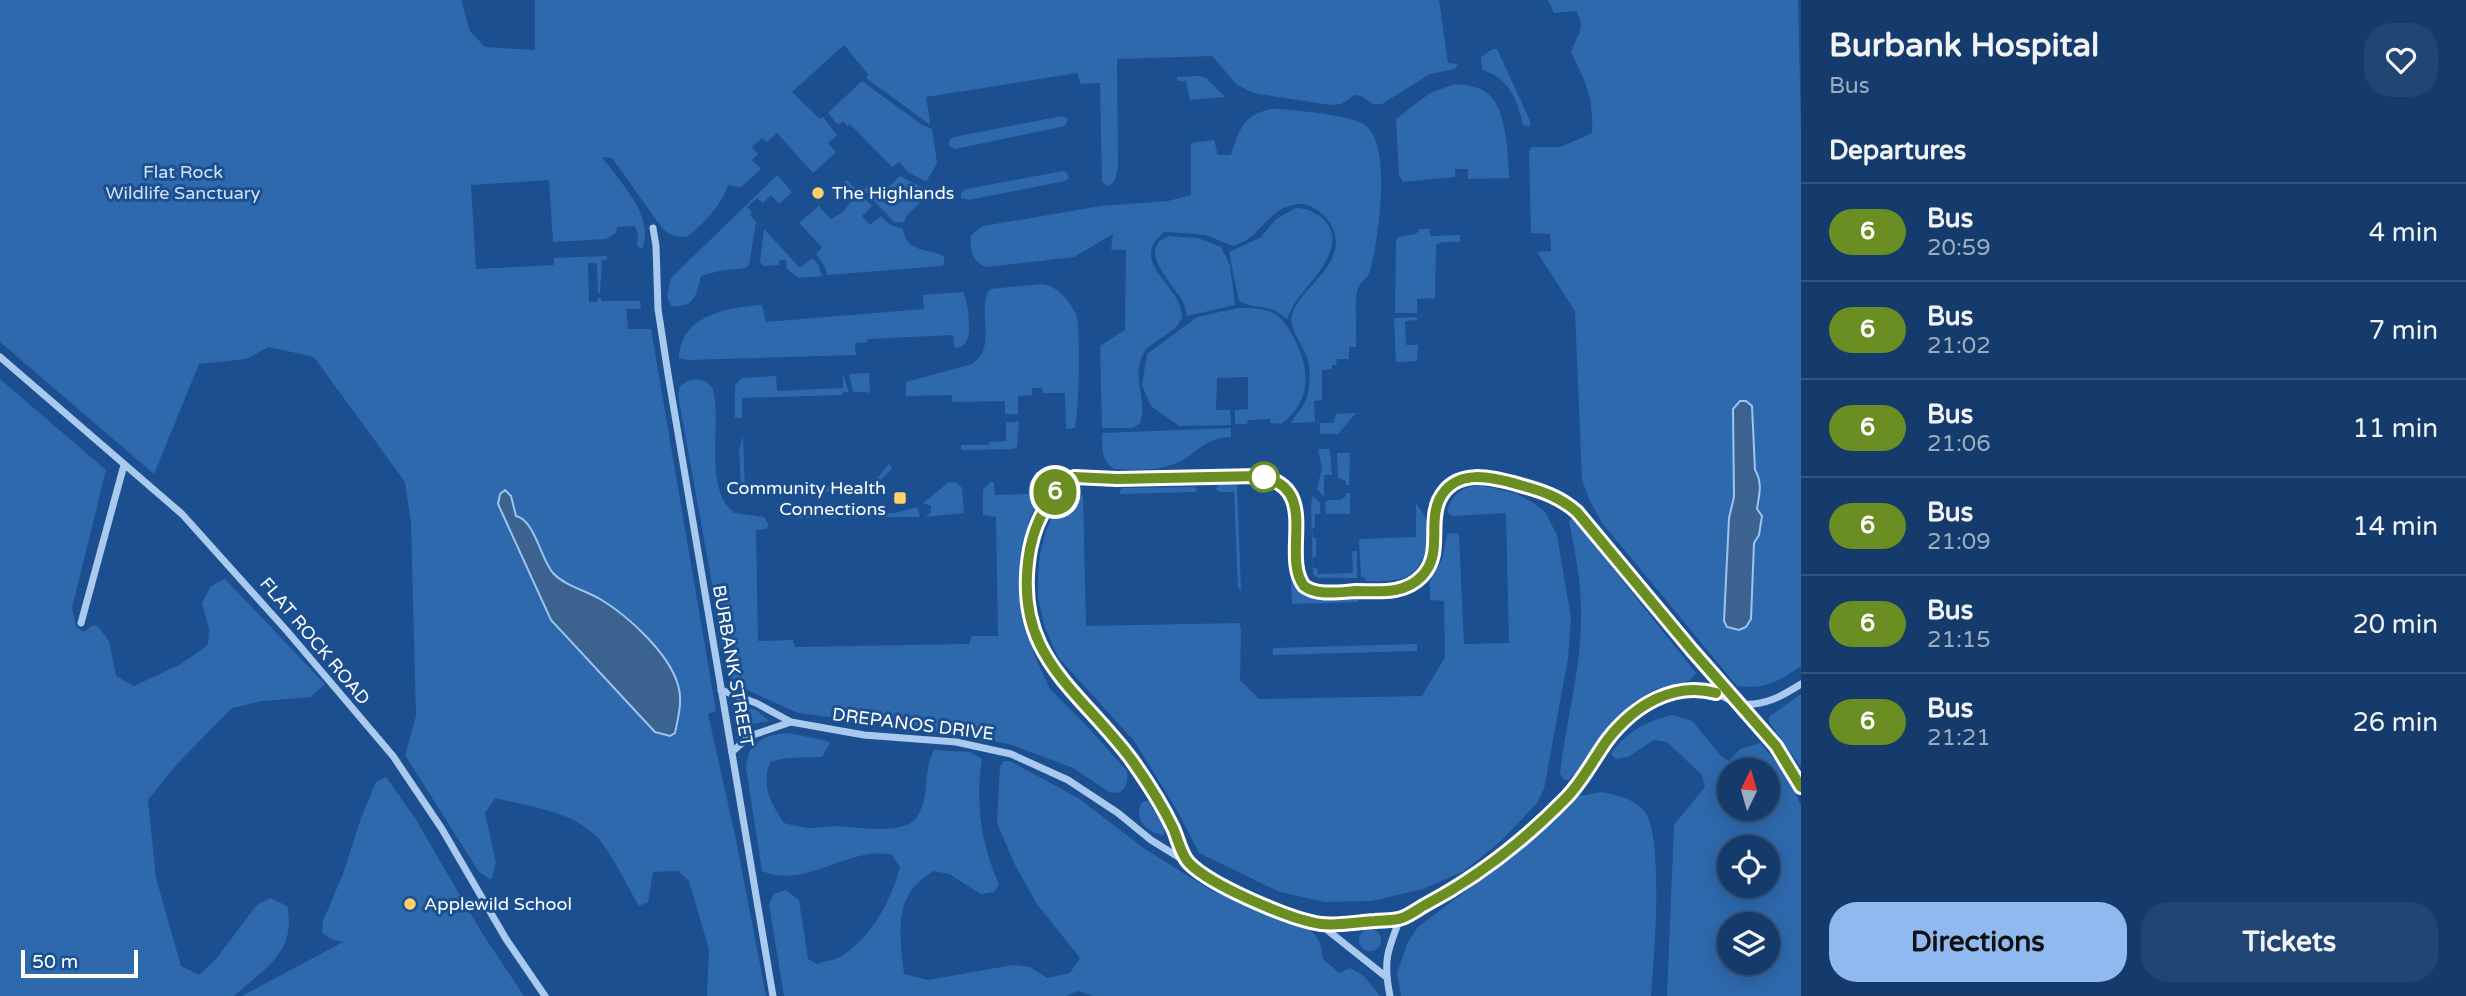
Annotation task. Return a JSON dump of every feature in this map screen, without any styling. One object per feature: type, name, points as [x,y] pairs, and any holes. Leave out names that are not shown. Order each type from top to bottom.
[{"type":"street","name":"BURBANK STREET","points":[[653,228],[659,309],[679,448],[773,996]]},
{"type":"street","name":"FLAT ROCK ROAD","points":[[0,357],[201,533],[393,756],[442,829],[506,939],[545,996]]},
{"type":"street","points":[[81,623],[124,465]]},
{"type":"street","points":[[1738,704],[1769,701],[1801,684]]},
{"type":"street","points":[[1390,996],[1385,976],[1388,950],[1400,919],[1471,878],[1497,859],[1580,782],[1618,728],[1654,700],[1688,688],[1716,693],[1738,704],[1776,746],[1801,787]]},
{"type":"street","name":"DREPANOS DRIVE","points":[[721,690],[756,703],[791,722],[864,735],[956,742],[1011,754],[1068,780],[1118,813],[1151,840],[1243,897],[1320,924],[1385,976]]},
{"type":"street","name":"DREPANOS DRIVE","points":[[732,752],[750,736],[791,722]]},
{"type":"street","name":"DREPANOS DRIVE","points":[[1320,924],[1400,919]]},
{"type":"green space","name":"Flat Rock Wildlife Sanctuary","points":[[0,0],[461,0],[470,31],[485,47],[535,50],[535,0],[1439,0],[1448,63],[1458,64],[1455,69],[1430,74],[1382,104],[1373,104],[1355,95],[1341,104],[1330,105],[1253,93],[1236,84],[1212,56],[1117,59],[1118,168],[1114,182],[1107,186],[1102,181],[1100,83],[1081,84],[1077,73],[926,97],[929,124],[866,78],[868,74],[844,45],[792,92],[820,119],[823,117],[837,135],[828,143],[836,152],[813,173],[777,133],[767,142],[762,138],[752,147],[758,154],[752,160],[761,169],[741,187],[728,185],[712,213],[688,236],[675,236],[663,229],[612,158],[602,157],[626,188],[640,212],[645,237],[642,249],[637,246],[635,226],[617,227],[616,233],[606,239],[553,242],[549,180],[471,185],[476,269],[554,265],[554,258],[607,256],[607,260],[602,260],[600,293],[597,263],[588,263],[589,302],[597,302],[598,298],[601,298],[601,301],[640,301],[641,309],[626,309],[628,329],[651,329],[716,711],[708,714],[766,996],[707,996],[709,949],[689,881],[678,871],[653,872],[648,902],[639,906],[607,850],[586,828],[562,815],[495,798],[485,813],[496,863],[491,880],[479,872],[405,755],[416,716],[411,523],[405,482],[314,357],[269,347],[246,359],[199,364],[154,474],[0,342]]},
{"type":"green space","points":[[1548,0],[1798,0],[1801,126],[1801,666],[1771,683],[1737,686],[1602,523],[1582,480],[1575,311],[1537,252],[1551,251],[1550,234],[1531,233],[1529,151],[1532,147],[1561,147],[1592,133],[1592,110],[1585,82],[1571,52],[1580,32],[1579,17],[1576,11],[1554,13]]},
{"type":"green space","points":[[1493,49],[1498,51],[1531,123],[1529,127],[1523,125],[1517,104],[1507,86],[1482,69],[1481,57]]},
{"type":"green space","points":[[1177,77],[1206,78],[1225,97],[1190,100],[1186,81],[1178,81]]},
{"type":"green space","points":[[862,81],[922,125],[932,129],[937,163],[926,182],[908,172],[899,162],[892,167],[850,124],[847,126],[843,121],[838,125],[828,113]]},
{"type":"green space","points":[[1455,84],[1480,89],[1494,100],[1505,132],[1509,178],[1468,179],[1468,169],[1455,169],[1455,177],[1403,182],[1399,175],[1396,119],[1430,93]]},
{"type":"green space","points":[[1271,109],[1347,118],[1365,125],[1374,136],[1379,153],[1381,195],[1377,238],[1370,271],[1357,293],[1356,347],[1349,347],[1349,359],[1337,359],[1332,369],[1322,370],[1322,400],[1314,401],[1315,422],[1291,423],[1306,401],[1310,378],[1308,360],[1292,326],[1292,315],[1303,295],[1328,266],[1333,256],[1336,244],[1329,221],[1314,208],[1299,204],[1274,214],[1250,238],[1233,246],[1206,235],[1164,232],[1154,244],[1151,254],[1153,265],[1174,295],[1182,318],[1178,325],[1149,346],[1142,356],[1139,365],[1142,406],[1140,423],[1133,428],[1102,428],[1100,346],[1125,330],[1126,250],[1111,250],[1113,234],[1074,257],[987,267],[978,263],[973,255],[971,235],[983,226],[1101,206],[1168,201],[1191,195],[1191,143],[1214,140],[1218,155],[1231,155],[1248,120]]},
{"type":"green space","points":[[1062,116],[1068,119],[1065,126],[955,149],[949,146],[950,139],[954,137]]},
{"type":"green space","points":[[1063,171],[1069,178],[1065,181],[969,200],[961,198],[961,193],[966,189]]},
{"type":"green space","points":[[777,175],[792,192],[779,204],[771,195],[763,203],[757,198],[747,207],[756,222],[749,265],[746,268],[701,276],[696,294],[690,302],[686,305],[671,306],[667,296],[671,278]]},
{"type":"green space","points":[[900,176],[923,188],[925,198],[907,215],[904,222],[894,222],[864,190],[870,184],[880,195]]},
{"type":"green space","points":[[847,180],[872,206],[862,216],[870,225],[881,216],[890,225],[903,229],[905,237],[913,246],[944,256],[944,264],[827,275],[816,254],[822,247],[799,223],[819,206],[831,219],[843,212],[852,200],[839,187]]},
{"type":"green space","points":[[1296,208],[1310,211],[1322,218],[1330,228],[1332,239],[1326,261],[1295,302],[1287,319],[1273,310],[1239,301],[1229,252],[1260,238],[1276,219]]},
{"type":"green space","points":[[764,229],[800,268],[812,258],[818,264],[822,276],[799,278],[787,269],[786,260],[779,260],[779,265],[764,266],[760,262]]},
{"type":"green space","points":[[1420,229],[1430,229],[1430,236],[1460,235],[1460,242],[1442,242],[1436,245],[1435,298],[1417,299],[1417,313],[1395,313],[1396,241],[1398,237],[1416,234]]},
{"type":"green space","points":[[1169,236],[1198,238],[1221,247],[1230,265],[1235,305],[1187,316],[1183,302],[1156,257],[1155,249],[1159,242]]},
{"type":"green space","points":[[1040,284],[1052,287],[1061,294],[1078,321],[1078,406],[1075,428],[1066,429],[1065,393],[1043,393],[1042,388],[1032,388],[1032,395],[1018,396],[1018,414],[1005,414],[1005,401],[952,402],[952,395],[906,396],[906,382],[972,364],[980,356],[986,338],[985,307],[990,289]]},
{"type":"green space","points":[[963,292],[968,309],[969,332],[966,342],[957,348],[954,346],[953,335],[868,339],[867,342],[855,343],[856,355],[687,360],[679,358],[688,332],[708,316],[721,311],[762,305],[766,322],[924,309],[923,295]]},
{"type":"green space","points":[[1238,308],[1271,312],[1289,329],[1299,348],[1305,372],[1299,405],[1281,424],[1270,423],[1270,419],[1248,420],[1247,424],[1235,424],[1235,410],[1248,409],[1248,377],[1217,378],[1216,410],[1230,410],[1231,425],[1179,426],[1151,406],[1142,385],[1147,354],[1197,317]]},
{"type":"green space","points":[[1417,317],[1417,320],[1405,321],[1406,345],[1418,345],[1417,361],[1396,362],[1394,318]]},
{"type":"green space","points":[[869,373],[870,394],[853,392],[849,374]]},
{"type":"green space","points":[[843,374],[849,392],[843,392],[843,395],[742,398],[742,418],[735,418],[735,385],[742,378],[776,376],[777,391],[843,388]]},
{"type":"green space","points":[[0,379],[106,470],[72,608],[76,627],[84,632],[93,625],[98,626],[109,641],[116,676],[134,686],[179,665],[208,645],[209,629],[202,603],[211,586],[225,579],[325,684],[311,697],[262,701],[232,708],[177,764],[148,800],[156,878],[181,966],[199,975],[216,959],[257,905],[271,898],[287,906],[289,922],[283,947],[267,967],[234,996],[0,996]]},
{"type":"green space","points":[[690,380],[703,380],[713,389],[716,472],[725,502],[734,513],[764,517],[769,525],[766,529],[756,530],[758,641],[793,640],[795,647],[969,644],[972,636],[998,636],[996,517],[983,515],[983,490],[991,481],[994,483],[995,495],[1028,494],[1030,480],[1041,483],[1042,491],[1029,521],[1020,561],[1020,587],[1026,627],[1034,654],[1050,689],[1127,771],[1127,780],[1122,791],[1109,792],[1073,768],[1012,745],[966,735],[798,713],[732,683],[678,395],[680,386]]},
{"type":"green space","points":[[1356,413],[1338,434],[1320,434],[1320,423],[1334,423],[1336,414]]},
{"type":"green space","points":[[1006,422],[1019,422],[1017,447],[961,450],[961,445],[988,445],[989,442],[1006,441]]},
{"type":"green space","points":[[1231,428],[1231,437],[1212,441],[1180,462],[1158,468],[1115,469],[1103,454],[1102,433]]},
{"type":"green space","points":[[743,436],[745,489],[842,486],[847,491],[858,488],[867,491],[889,464],[892,468],[868,491],[749,494],[741,487],[739,450]]},
{"type":"green space","points":[[1318,449],[1330,449],[1332,475],[1324,475],[1324,497],[1317,489],[1322,468]]},
{"type":"green space","points":[[1337,453],[1350,453],[1349,485],[1338,478]]},
{"type":"green space","points":[[949,482],[957,483],[962,488],[964,513],[926,517],[931,512],[931,506],[923,503]]},
{"type":"green space","points":[[1219,485],[1237,485],[1241,590],[1238,588],[1234,492],[1219,492],[1216,489]]},
{"type":"green space","points":[[1479,485],[1515,493],[1532,502],[1545,512],[1557,535],[1571,618],[1568,658],[1544,789],[1537,803],[1500,842],[1464,871],[1423,889],[1372,901],[1325,902],[1280,892],[1199,853],[1177,810],[1134,741],[1058,657],[1045,628],[1038,598],[1040,555],[1046,531],[1060,502],[1066,497],[1068,499],[1083,495],[1086,626],[1239,623],[1240,680],[1259,699],[1422,696],[1445,657],[1444,601],[1430,600],[1430,581],[1442,560],[1447,534],[1457,533],[1459,536],[1464,644],[1509,643],[1506,513],[1454,516],[1447,510],[1459,492]]},
{"type":"green space","points":[[1194,487],[1198,490],[1119,492],[1122,488]]},
{"type":"green space","points":[[1346,493],[1350,493],[1350,514],[1326,514],[1325,503],[1328,500],[1341,500]]},
{"type":"green space","points":[[1313,496],[1320,503],[1320,514],[1315,514],[1315,527],[1312,528],[1313,538],[1316,538],[1313,568],[1317,568],[1318,574],[1353,573],[1352,551],[1357,551],[1357,578],[1319,578],[1313,575],[1311,504]]},
{"type":"green space","points":[[1416,503],[1425,518],[1428,536],[1421,563],[1408,576],[1400,579],[1366,581],[1365,577],[1361,577],[1359,539],[1416,537]]},
{"type":"green space","points":[[917,507],[920,517],[795,518],[895,513]]},
{"type":"green space","points":[[1572,517],[1696,673],[1689,681],[1656,689],[1635,701],[1596,743],[1580,769],[1568,780],[1564,780],[1560,773],[1579,657],[1581,618],[1579,581],[1569,521]]},
{"type":"green space","points":[[1291,578],[1302,594],[1310,597],[1329,600],[1358,599],[1358,602],[1292,604]]},
{"type":"green space","points":[[1417,644],[1417,651],[1273,655],[1273,648]]},
{"type":"green space","points":[[1801,694],[1801,767],[1769,722],[1769,717]]},
{"type":"green space","points":[[743,706],[756,710],[769,721],[740,726],[734,713]]},
{"type":"green space","points":[[1673,715],[1692,721],[1724,758],[1717,758],[1717,821],[1780,821],[1780,766],[1787,774],[1801,806],[1801,996],[1667,996],[1674,825],[1705,787],[1702,775],[1667,742],[1654,740],[1628,757],[1616,759],[1611,754],[1630,733]]},
{"type":"green space","points":[[789,733],[830,743],[822,757],[786,758],[770,762],[767,771],[769,794],[784,823],[804,828],[902,827],[911,823],[921,809],[928,767],[934,750],[970,752],[982,759],[979,791],[981,823],[999,884],[994,892],[981,894],[949,874],[934,871],[921,880],[911,890],[902,915],[900,929],[904,974],[928,980],[1013,965],[1030,967],[1047,978],[1070,973],[1080,958],[1037,904],[1015,865],[997,823],[1000,767],[1004,761],[1010,761],[1078,798],[1145,849],[1212,891],[1307,928],[1319,941],[1323,959],[1339,973],[1350,968],[1364,976],[1380,996],[1093,996],[1078,991],[1066,996],[784,996],[769,904],[774,894],[786,890],[799,900],[808,959],[817,964],[840,957],[863,938],[886,904],[900,867],[892,855],[876,854],[795,875],[762,871],[746,768],[747,759],[759,741]]},
{"type":"green space","points":[[1760,743],[1773,758],[1732,758],[1740,749]]},
{"type":"green space","name":"Applewild School","points":[[386,777],[415,818],[482,933],[524,996],[242,996],[343,942],[322,933],[323,921],[376,782]]},
{"type":"green space","points":[[1602,792],[1620,796],[1636,804],[1645,812],[1651,826],[1656,901],[1651,996],[1401,996],[1397,973],[1408,942],[1418,927],[1523,848],[1569,803],[1579,796]]},
{"type":"green space","points":[[1148,801],[1165,829],[1164,835],[1147,828],[1140,819],[1142,802]]},
{"type":"green space","points":[[1370,929],[1380,936],[1381,940],[1374,950],[1370,951],[1360,944],[1359,940],[1366,930]]},
{"type":"shaded area","points":[[1740,401],[1746,401],[1752,406],[1755,470],[1760,484],[1757,509],[1762,516],[1759,535],[1754,543],[1751,619],[1746,627],[1739,630],[1727,627],[1724,621],[1729,518],[1734,497],[1733,409]]},
{"type":"shaded area","points":[[505,490],[511,496],[516,516],[523,519],[533,532],[553,573],[569,585],[600,599],[622,615],[646,636],[666,660],[678,685],[680,697],[675,733],[670,736],[655,732],[551,620],[498,504],[500,494]]},
{"type":"bus line","name":"6","points":[[1716,693],[1688,688],[1678,690],[1640,709],[1610,737],[1585,775],[1567,796],[1497,859],[1452,890],[1400,919],[1320,924],[1243,897],[1187,862],[1173,827],[1131,760],[1069,691],[1046,659],[1037,639],[1029,606],[1028,568],[1031,546],[1038,521],[1052,495],[1074,477],[1117,479],[1258,476],[1277,481],[1291,495],[1296,514],[1299,576],[1304,586],[1318,592],[1394,591],[1413,584],[1431,562],[1439,501],[1454,483],[1469,477],[1492,477],[1542,491],[1563,499],[1577,512],[1776,746],[1801,787]]},
{"type":"place","name":"The Highlands","points":[[818,193]]},
{"type":"place","name":"Community Health Connections","points":[[900,498]]},
{"type":"place","name":"Applewild School","points":[[410,904]]}]
